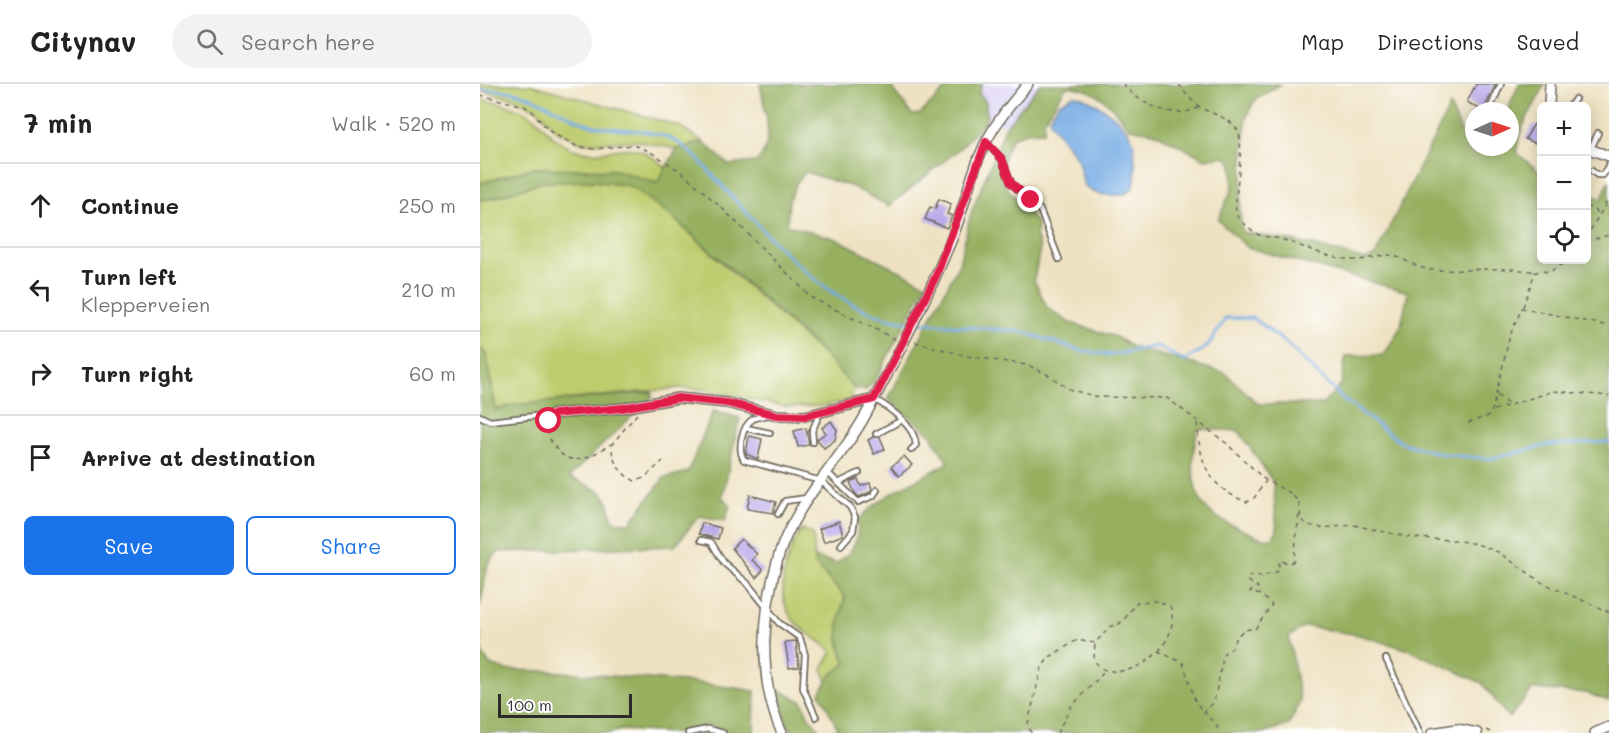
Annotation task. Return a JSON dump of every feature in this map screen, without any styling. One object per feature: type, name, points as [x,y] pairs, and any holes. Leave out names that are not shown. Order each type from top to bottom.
[{"type":"street","points":[[782,733],[773,711],[766,668],[769,608],[782,545],[809,498],[874,399],[905,341],[954,234],[986,142],[1002,115],[1028,84]]},
{"type":"street","points":[[1549,102],[1550,84]]},
{"type":"street","points":[[1591,150],[1609,156]]},
{"type":"street","points":[[554,414],[622,408],[678,398],[727,403],[770,414],[805,416],[874,399]]},
{"type":"street","points":[[1595,733],[1609,726]]},
{"type":"street","points":[[1432,733],[1457,729],[1477,733]]},
{"type":"lane","points":[[1493,102],[1501,84]]},
{"type":"lane","points":[[1591,144],[1598,133]]},
{"type":"lane","points":[[986,142],[1002,159],[1011,183],[1040,210],[1059,259]]},
{"type":"lane","points":[[1592,171],[1597,175],[1603,175],[1609,164]]},
{"type":"lane","points":[[874,399],[902,420],[916,438],[916,445],[911,450]]},
{"type":"lane","points":[[813,442],[812,430],[820,413]]},
{"type":"lane","points":[[480,416],[490,421],[554,414]]},
{"type":"lane","points":[[770,414],[753,419],[746,428],[741,445],[744,460],[821,481],[850,507],[855,517],[853,531],[841,545]]},
{"type":"lane","points":[[876,434],[902,420]]},
{"type":"lane","points":[[746,428],[770,433]]},
{"type":"lane","points":[[827,472],[858,502],[873,496],[878,490]]},
{"type":"lane","points":[[838,483],[859,473]]},
{"type":"lane","points":[[778,514],[785,501],[809,498]]},
{"type":"lane","points":[[701,540],[711,542],[724,563],[747,583],[769,608],[778,623],[800,638],[805,656],[803,688],[816,717]]},
{"type":"lane","points":[[1386,658],[1420,733]]},
{"type":"lane","points":[[688,733],[708,729],[723,733]]},
{"type":"path","points":[[1123,84],[1153,106],[1186,113],[1199,106]]},
{"type":"path","points":[[1179,84],[1199,106],[1230,121],[1237,130],[1241,142],[1236,215],[1257,234],[1282,239],[1335,259],[1355,260],[1392,255],[1405,263],[1430,270],[1509,271],[1518,268],[1535,272],[1551,271],[1562,264]]},
{"type":"path","points":[[480,95],[524,106],[532,111],[549,130],[576,146],[594,148],[633,145],[649,151],[683,173],[723,209],[812,298],[905,341],[967,356],[1027,365],[1047,374],[1069,389],[1097,397],[1167,398],[1226,443],[1266,480],[1292,494],[1299,504],[1294,560],[1291,563],[1279,561],[1279,571],[1261,577],[1252,575],[1248,578],[1248,582],[1258,587],[1250,592],[1261,595],[1272,605],[1255,629],[1242,631],[1234,639],[1232,648],[1224,654],[1214,702],[1203,713]]},
{"type":"path","points":[[1591,231],[1609,198]]},
{"type":"path","points":[[1591,208],[1600,214]]},
{"type":"path","points":[[1591,238],[1609,235]]},
{"type":"path","points":[[1468,423],[1487,418],[1493,410],[1510,335],[1535,272]]},
{"type":"path","points":[[1522,308],[1609,326]]},
{"type":"path","points":[[1493,410],[1554,391],[1609,396]]},
{"type":"path","points":[[1496,395],[1509,405]]},
{"type":"path","points":[[554,414],[547,424],[547,433],[557,450],[566,459],[581,460],[612,444],[638,413]]},
{"type":"path","points":[[1197,423],[1199,451],[1208,476],[1222,488],[1247,502],[1254,498],[1266,480]]},
{"type":"path","points":[[612,444],[613,456],[618,469],[635,481],[644,478],[663,461]]},
{"type":"path","points":[[1299,512],[1301,520],[1322,528],[1354,525],[1412,538],[1454,540],[1477,544],[1498,552],[1543,583],[1609,612]]},
{"type":"path","points":[[1157,601],[1170,606],[1173,630],[1157,651],[1135,669],[1105,670],[1096,665],[1095,643],[1111,626],[1118,625],[1137,602],[1157,601]]},
{"type":"path","points":[[1031,733],[1028,723],[1036,696],[1037,681],[1046,661],[1077,640],[1095,643]]},
{"type":"path","points":[[1157,651],[1183,663],[1196,703],[1217,726],[1218,733]]},
{"type":"path","points":[[1057,733],[1070,708],[1090,686],[1105,674],[1105,670]]},
{"type":"shaded area","points":[[982,84],[1040,84],[1006,126],[987,120],[986,102],[979,93]]},
{"type":"green space","points":[[480,84],[529,84],[679,126],[703,142],[677,149],[636,141],[583,143],[557,131],[537,109],[513,98],[480,91]]},
{"type":"green space","points":[[760,84],[889,84],[912,115],[920,114],[951,84],[982,84],[979,93],[986,102],[987,120],[959,149],[889,206],[853,187],[805,172],[797,182],[789,200],[787,225],[837,239],[926,284],[877,377],[866,390],[854,388],[820,350],[743,280],[669,214],[630,186],[594,181],[542,182],[480,200],[480,183],[533,168],[615,170],[657,183],[677,149],[703,142],[729,165],[756,162],[762,155],[768,136]]},
{"type":"green space","points":[[1040,84],[1281,84],[1254,101],[1246,119],[1240,213],[1242,232],[1317,246],[1365,260],[1375,256],[1450,106],[1465,140],[1465,156],[1519,155],[1537,170],[1537,264],[1591,264],[1591,195],[1602,199],[1609,180],[1609,701],[1586,693],[1533,689],[1509,718],[1482,683],[1410,650],[1359,635],[1305,626],[1289,637],[1300,701],[1289,725],[1262,733],[822,733],[838,729],[820,693],[830,676],[846,663],[839,638],[845,597],[815,564],[815,558],[837,563],[848,554],[854,545],[858,520],[879,502],[901,488],[948,463],[931,435],[888,399],[959,264],[971,213],[1006,126]],"holes":[[[1066,87],[1095,93],[1102,98],[1129,128],[1154,132],[1205,159],[1224,156],[1232,163],[1233,187],[1218,220],[1248,248],[1408,292],[1401,326],[1384,355],[1346,356],[1341,385],[1323,404],[1258,404],[1225,373],[1132,347],[1116,337],[1068,322],[1047,307],[1034,280],[1040,248],[1036,235],[1037,223],[1002,182],[1004,156],[1012,138],[1026,132],[1044,131],[1044,120]],[[1198,429],[1239,431],[1273,482],[1277,531],[1272,538],[1260,537],[1217,517],[1205,507],[1196,490],[1193,458]]]},
{"type":"green space","points":[[1519,84],[1545,84],[1523,126],[1519,138],[1519,102],[1511,102]]},
{"type":"green space","points":[[480,100],[505,104],[524,111],[567,147],[590,152],[621,149],[640,151],[666,168],[657,183],[615,170],[533,168],[480,183]]},
{"type":"green space","points":[[594,181],[630,186],[669,214],[843,373],[854,388],[850,400],[821,406],[787,407],[708,390],[680,388],[514,405],[496,410],[486,354],[480,350],[480,200],[542,182]]},
{"type":"green space","points":[[482,349],[486,354],[496,410],[514,405],[652,392],[652,397],[569,477],[603,494],[612,518],[618,522],[630,523],[664,478],[688,472],[713,411],[740,418],[722,497],[730,505],[725,521],[699,516],[675,546],[498,552],[488,564],[480,606],[480,350]]},
{"type":"green space","points":[[802,529],[813,534],[815,564],[845,597],[839,638],[846,663],[827,681],[822,669],[832,652],[795,622],[784,600],[783,587],[787,562]]},
{"type":"green space","points":[[480,631],[482,653],[490,665],[505,670],[549,671],[699,683],[755,691],[754,733],[730,733],[710,725],[674,733],[621,730],[611,733],[480,733]]},
{"type":"green space","points":[[779,690],[802,701],[809,717],[822,733],[794,733],[787,725]]},
{"type":"water","points":[[1074,95],[1090,100],[1107,111],[1122,124],[1132,138],[1136,176],[1133,188],[1129,192],[1117,195],[1101,194],[1090,191],[1084,184],[1076,157],[1049,119],[1059,103]]},
{"type":"building","points":[[1476,84],[1496,84],[1487,102],[1467,102]]},
{"type":"building","points":[[1534,124],[1537,125],[1537,144],[1525,139]]},
{"type":"building","points":[[939,199],[951,204],[947,214],[952,216],[947,228],[925,219],[930,207],[935,209]]},
{"type":"building","points":[[831,421],[837,430],[835,440],[824,448],[817,439],[826,433],[822,428]]},
{"type":"building","points":[[806,428],[809,445],[798,447],[794,431]]},
{"type":"building","points":[[749,436],[762,439],[758,459],[746,454]]},
{"type":"building","points":[[880,437],[885,449],[874,454],[868,440]]},
{"type":"building","points":[[904,456],[912,465],[899,476],[891,467]]},
{"type":"building","points":[[858,479],[861,486],[870,483],[872,489],[859,497],[850,482]]},
{"type":"building","points":[[750,495],[776,502],[773,513],[747,509]]},
{"type":"building","points":[[839,521],[843,535],[824,542],[819,529]]},
{"type":"building","points":[[702,523],[721,528],[718,539],[699,534]]},
{"type":"building","points":[[741,539],[757,554],[752,560],[763,570],[756,578],[732,548]]},
{"type":"building","points":[[796,641],[799,667],[789,668],[785,642]]},
{"type":"waterway","points":[[480,90],[518,93],[592,125],[643,131],[673,140],[694,156],[808,274],[856,306],[883,317],[911,322]]},
{"type":"waterway","points":[[917,322],[1023,332],[1078,350],[1111,355],[1157,346],[1184,361],[1207,347],[1226,318],[1253,318],[1286,343],[1343,399],[1402,443],[1442,454],[1489,459],[1548,445],[1609,442]]},
{"type":"route","points":[[549,421],[554,414],[622,408],[650,401],[678,398],[727,403],[770,414],[789,416],[813,415],[874,399],[936,276],[954,234],[976,164],[986,142],[1002,159],[1005,173],[1014,187],[1031,200]]}]
